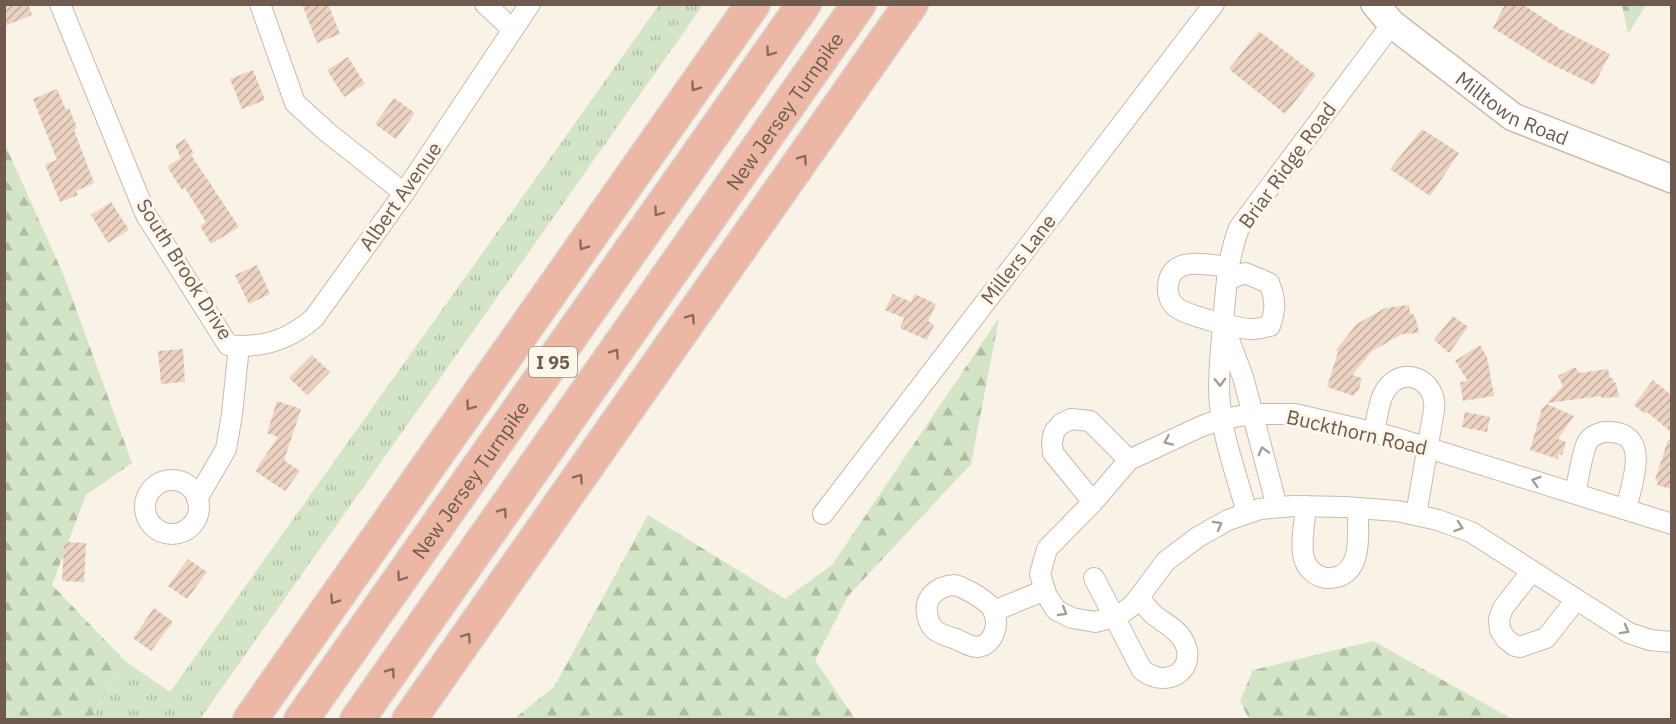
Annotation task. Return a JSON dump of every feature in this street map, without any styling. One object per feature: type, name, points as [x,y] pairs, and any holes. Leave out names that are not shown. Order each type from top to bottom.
[{"type":"highway","name":"I 95","points":[[250,720],[753,4]]},
{"type":"highway","name":"New Jersey Turnpike","points":[[301,720],[804,4]]},
{"type":"highway","name":"New Jersey Turnpike","points":[[357,720],[859,4]]},
{"type":"highway","points":[[409,720],[911,4]]},
{"type":"street","name":"South Brook Drive","points":[[60,4],[146,215],[228,345],[239,346],[226,449],[197,499]]},
{"type":"street","points":[[260,4],[295,103],[327,132],[404,193]]},
{"type":"street","points":[[485,4],[512,29]]},
{"type":"street","name":"Albert Avenue","points":[[239,346],[266,344],[285,339],[314,318],[404,193],[530,4]]},
{"type":"street","name":"Millers Lane","points":[[823,514],[1214,4]]},
{"type":"street","name":"Milltown Road","points":[[1383,14],[1513,117],[1671,179]]},
{"type":"street","name":"Briar Ridge Road","points":[[1247,513],[1222,419],[1219,368],[1232,245],[1239,228],[1383,14]]},
{"type":"street","points":[[1192,262],[1228,274],[1245,273],[1269,283],[1275,297],[1276,310],[1270,326],[1251,329],[1223,324],[1178,309],[1171,301],[1168,290],[1169,280],[1181,266],[1192,262]]},
{"type":"street","name":"Briar Ridge Road","points":[[1223,324],[1243,377],[1277,507]]},
{"type":"street","points":[[1374,432],[1386,389],[1394,381],[1404,377],[1415,377],[1425,382],[1432,391],[1435,402],[1416,515]]},
{"type":"street","name":"Buckthorn Road","points":[[1045,590],[1040,574],[1047,549],[1093,502],[1129,460],[1166,441],[1222,419],[1253,414],[1295,414],[1374,432],[1671,524]]},
{"type":"street","points":[[1093,502],[1057,461],[1053,453],[1054,432],[1061,424],[1071,419],[1079,419],[1095,425],[1129,460]]},
{"type":"street","points":[[1575,493],[1587,443],[1595,435],[1606,431],[1617,432],[1633,443],[1637,461],[1626,509]]},
{"type":"street","points":[[1306,506],[1302,554],[1306,565],[1314,573],[1324,578],[1344,574],[1355,562],[1358,508]]},
{"type":"street","points":[[994,611],[1045,590],[1056,610],[1072,618],[1095,622],[1115,617],[1132,605],[1166,561],[1198,537],[1228,520],[1260,509],[1277,507],[1358,508],[1416,515],[1471,532],[1629,633],[1650,640],[1671,642]]},
{"type":"street","points":[[1532,571],[1503,608],[1499,619],[1500,630],[1515,646],[1520,647],[1546,638],[1576,600]]},
{"type":"street","points":[[1094,578],[1142,670],[1151,677],[1159,679],[1177,675],[1184,667],[1188,657],[1187,646],[1181,636],[1152,613],[1139,597]]},
{"type":"green space","points":[[659,5],[703,5],[200,719],[91,720],[125,661],[170,692]]},
{"type":"green space","points":[[1622,5],[1646,5],[1628,34]]},
{"type":"green space","points":[[4,142],[64,276],[132,463],[86,495],[52,585],[125,661],[91,719],[5,719]]},
{"type":"green space","points":[[999,318],[971,464],[848,596],[815,660],[855,719],[514,719],[554,687],[648,515],[785,599],[832,565]]},
{"type":"green space","points":[[1373,641],[1512,719],[1249,719],[1240,701],[1253,670]]},
{"type":"building","points":[[4,4],[28,4],[32,15],[4,26]]},
{"type":"building","points":[[302,4],[328,4],[340,34],[317,43]]},
{"type":"building","points":[[1505,4],[1522,4],[1560,29],[1610,54],[1594,85],[1549,63],[1493,28]]},
{"type":"building","points":[[1259,31],[1316,75],[1285,114],[1229,69]]},
{"type":"building","points":[[348,57],[365,84],[344,97],[327,70]]},
{"type":"building","points":[[253,70],[265,100],[242,109],[230,79]]},
{"type":"building","points":[[57,89],[66,110],[69,108],[77,128],[74,130],[94,183],[76,191],[78,195],[60,202],[45,164],[57,160],[33,99]]},
{"type":"building","points":[[394,98],[415,113],[396,139],[375,124]]},
{"type":"building","points":[[1422,129],[1459,153],[1430,196],[1390,169]]},
{"type":"building","points":[[185,139],[194,153],[191,155],[239,227],[211,244],[200,226],[206,222],[185,188],[182,190],[168,168],[181,158],[175,145]]},
{"type":"building","points":[[111,202],[129,230],[108,243],[91,215]]},
{"type":"building","points":[[257,265],[270,294],[249,304],[235,275]]},
{"type":"building","points":[[893,294],[911,302],[915,294],[936,304],[928,321],[934,325],[927,340],[900,328],[904,318],[885,310]]},
{"type":"building","points":[[1409,305],[1410,314],[1413,314],[1416,319],[1419,333],[1402,334],[1372,351],[1352,375],[1362,378],[1358,392],[1356,391],[1354,396],[1327,387],[1338,352],[1336,350],[1357,324],[1385,308]]},
{"type":"building","points":[[1453,316],[1468,327],[1449,353],[1434,340]]},
{"type":"building","points":[[1480,345],[1487,357],[1494,396],[1463,401],[1460,382],[1468,381],[1455,361]]},
{"type":"building","points":[[183,349],[185,382],[161,384],[158,351]]},
{"type":"building","points":[[312,355],[330,372],[307,395],[289,378]]},
{"type":"building","points":[[1575,367],[1579,373],[1608,369],[1610,378],[1613,378],[1616,383],[1619,397],[1601,398],[1601,396],[1547,403],[1563,386],[1558,376]]},
{"type":"building","points":[[1653,380],[1671,395],[1671,432],[1647,412],[1645,414],[1634,405]]},
{"type":"building","points":[[277,401],[301,409],[284,460],[300,471],[285,491],[255,471],[278,437],[267,433]]},
{"type":"building","points":[[1547,404],[1574,416],[1558,439],[1566,442],[1562,455],[1558,454],[1558,459],[1530,450],[1542,408]]},
{"type":"building","points":[[1465,412],[1490,417],[1487,432],[1462,427]]},
{"type":"building","points":[[1668,440],[1671,440],[1671,489],[1657,485],[1658,481],[1655,480]]},
{"type":"building","points":[[64,542],[86,543],[84,582],[62,581]]},
{"type":"building","points":[[188,559],[207,572],[187,599],[168,586]]},
{"type":"building","points":[[154,608],[173,622],[151,651],[133,638]]}]
